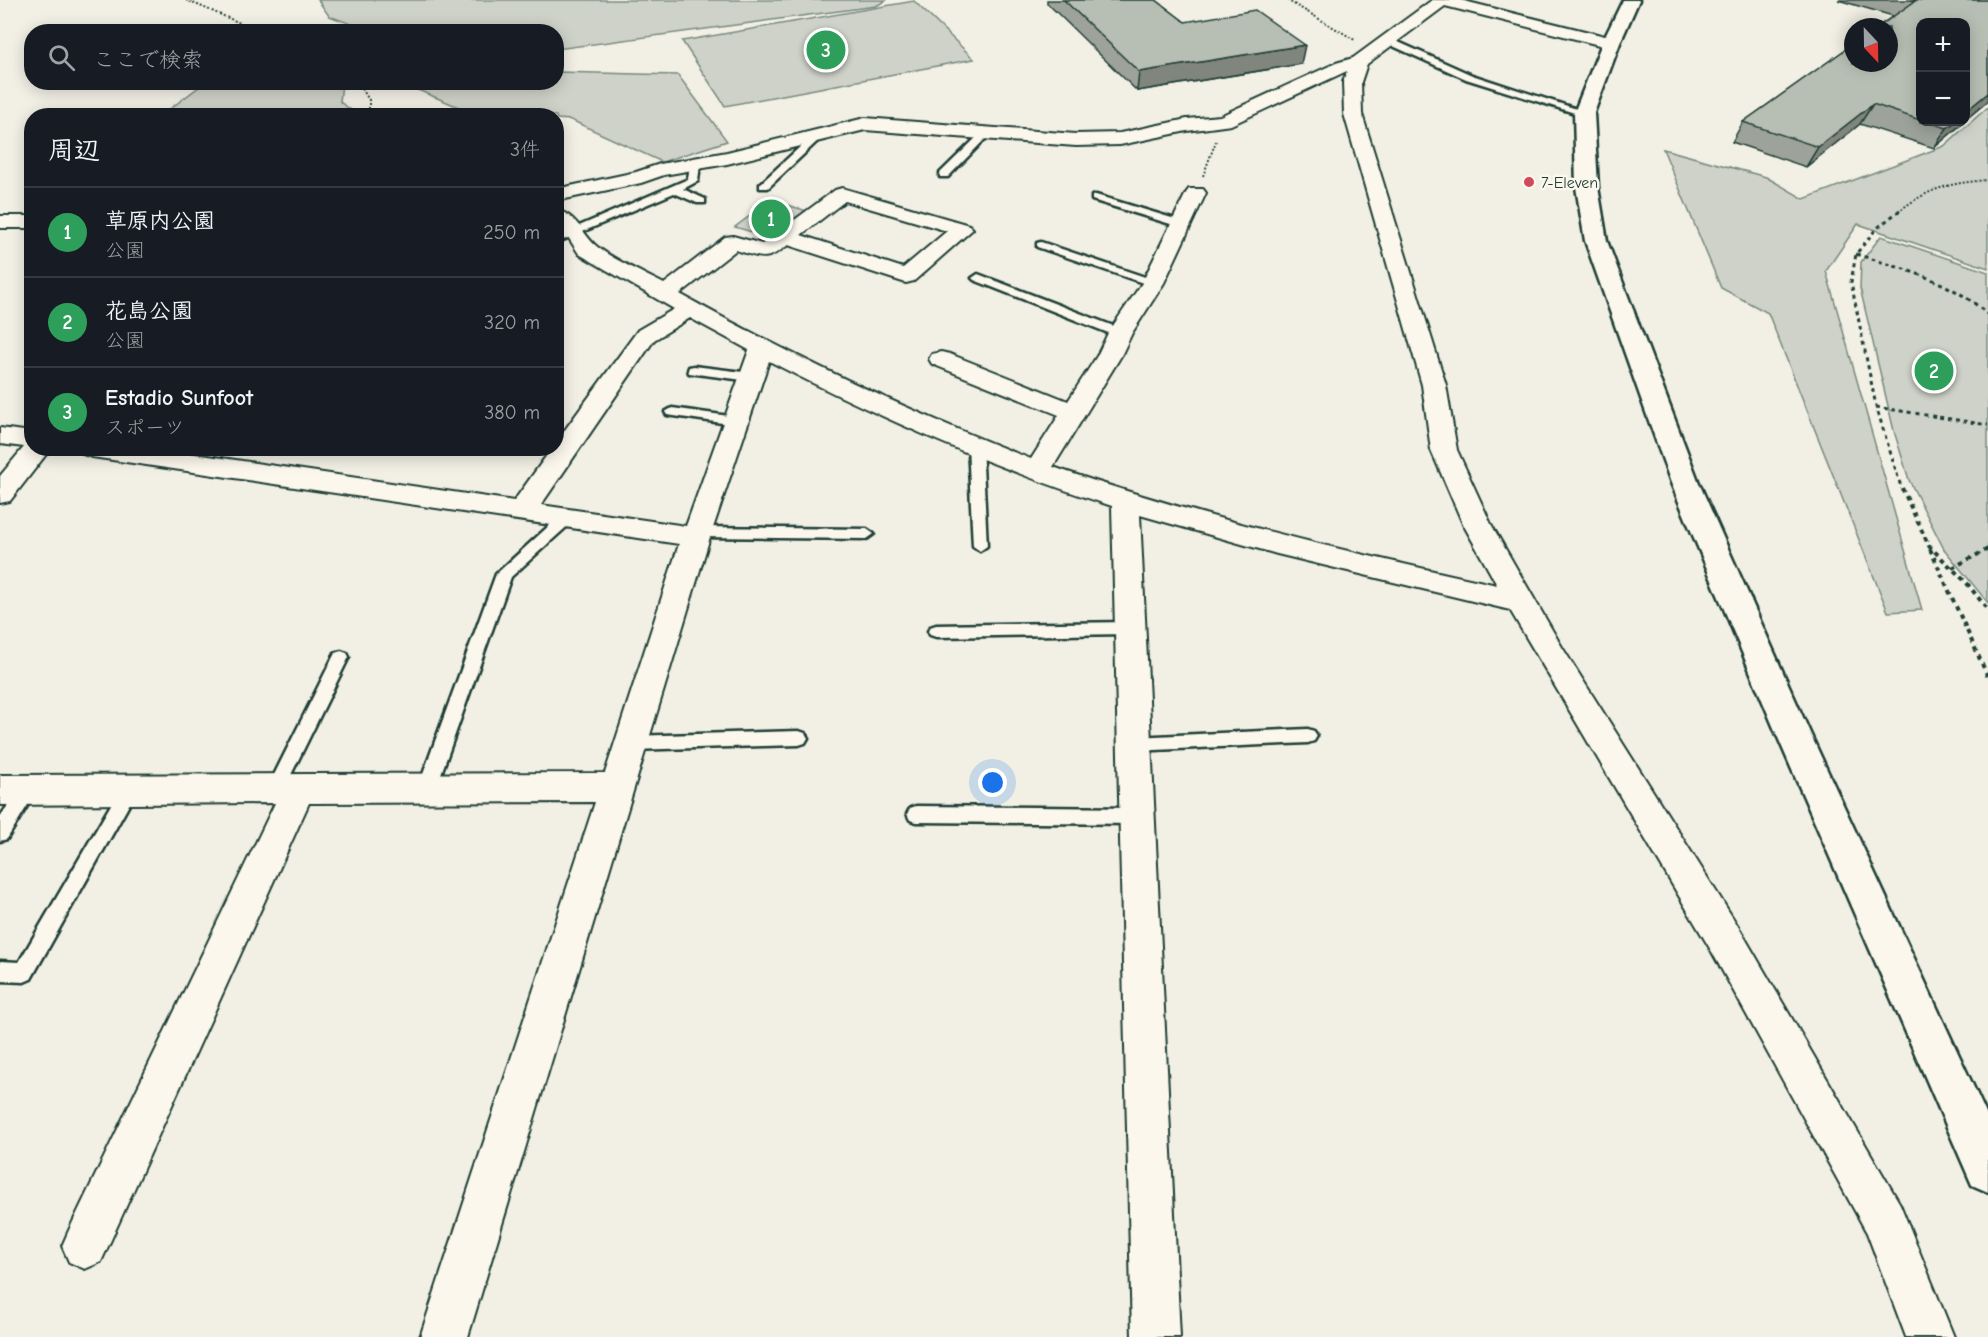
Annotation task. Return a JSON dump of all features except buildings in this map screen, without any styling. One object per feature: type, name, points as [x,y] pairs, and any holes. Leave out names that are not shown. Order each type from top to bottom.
[{"type":"street","points":[[564,193],[865,124],[986,134],[1104,140],[1187,125],[1224,121],[1373,51],[1441,0],[1611,43]]},
{"type":"street","points":[[1631,0],[1611,43],[1584,113],[1587,187],[1596,241],[1684,483],[1988,1169]]},
{"type":"street","points":[[1373,51],[1352,82],[1353,114],[1434,386],[1444,450],[1477,524],[1520,601],[1725,939],[1878,1210],[1930,1337]]},
{"type":"street","points":[[1037,471],[1109,356],[1120,333],[1153,283],[1196,193]]},
{"type":"street","points":[[664,296],[733,242],[765,252],[842,194],[962,229],[906,276],[785,237]]},
{"type":"street","points":[[0,222],[24,222]]},
{"type":"street","points":[[564,231],[587,249],[664,296],[690,309],[756,362],[840,388],[1037,471],[1126,501],[1299,551],[1520,601]]},
{"type":"street","points":[[564,451],[646,335],[690,309]]},
{"type":"street","points":[[941,359],[1074,412]]},
{"type":"street","points":[[444,1337],[697,535],[756,362]]},
{"type":"street","points":[[0,436],[24,439]]},
{"type":"street","points":[[0,494],[31,456]]},
{"type":"street","points":[[206,456],[234,458],[521,512],[697,535]]},
{"type":"street","points":[[521,512],[561,456]]},
{"type":"street","points":[[1126,501],[1156,1337]]},
{"type":"street","points":[[14,790],[617,787]]},
{"type":"street","points":[[85,1246],[287,788]]},
{"type":"lane","points":[[1373,51],[1469,77],[1584,113]]},
{"type":"lane","points":[[944,175],[986,134]]},
{"type":"lane","points":[[764,186],[819,135]]},
{"type":"lane","points":[[564,230],[693,181],[695,164]]},
{"type":"lane","points":[[673,189],[701,201]]},
{"type":"lane","points":[[1096,198],[1181,224]]},
{"type":"lane","points":[[1041,245],[1153,283]]},
{"type":"lane","points":[[978,278],[1120,333]]},
{"type":"lane","points":[[694,370],[756,362]]},
{"type":"lane","points":[[672,412],[736,421]]},
{"type":"lane","points":[[975,445],[980,546]]},
{"type":"lane","points":[[427,788],[504,574],[567,518]]},
{"type":"lane","points":[[697,535],[867,534]]},
{"type":"lane","points":[[936,631],[1130,628]]},
{"type":"lane","points":[[287,788],[341,657]]},
{"type":"lane","points":[[1134,744],[1308,736]]},
{"type":"lane","points":[[631,743],[799,738]]},
{"type":"lane","points":[[0,971],[24,972],[129,789]]},
{"type":"lane","points":[[0,833],[14,790]]},
{"type":"lane","points":[[916,814],[1137,816]]},
{"type":"path","points":[[186,0],[242,24]]},
{"type":"path","points":[[1287,0],[1373,51]]},
{"type":"path","points":[[363,90],[369,100],[369,108]]},
{"type":"path","points":[[1196,193],[1224,121]]},
{"type":"path","points":[[1988,180],[1951,183],[1913,200],[1876,229],[1856,254],[1851,282],[1876,406],[1899,483],[1988,677]]},
{"type":"path","points":[[1856,254],[1950,287],[1981,306],[1988,315]]},
{"type":"path","points":[[1876,406],[1988,425]]},
{"type":"path","points":[[1929,546],[1966,582],[1988,610]]},
{"type":"path","points":[[1952,568],[1988,549]]},
{"type":"shaded area","points":[[318,0],[887,0],[876,6],[564,48],[564,24],[351,24],[329,16]]},
{"type":"shaded area","points":[[914,1],[974,59],[725,106],[682,41]]},
{"type":"shaded area","points":[[564,72],[678,75],[727,141],[662,162],[571,120],[564,120],[564,108],[461,108],[418,90],[564,90]]},
{"type":"shaded area","points":[[195,90],[341,90],[340,102],[348,108],[171,108]]},
{"type":"shaded area","points":[[1988,107],[1988,268],[1858,224],[1826,271],[1922,610],[1888,612],[1768,313],[1721,288],[1663,149],[1766,177],[1804,199],[1944,146],[1967,126],[1970,126],[1970,123]]},
{"type":"shaded area","points":[[771,200],[807,211],[772,238],[735,227]]},
{"type":"shaded area","points":[[1881,236],[1988,272],[1988,603],[1944,549],[1909,480],[1894,431],[1860,288],[1861,262]]},
{"type":"place","name":"Estadio Sunfoot","points":[[826,50]]},
{"type":"place","name":"7-Eleven","points":[[1529,182]]},
{"type":"place","name":"草原内公園","points":[[771,219]]},
{"type":"place","name":"花島公園","points":[[1934,371]]}]
